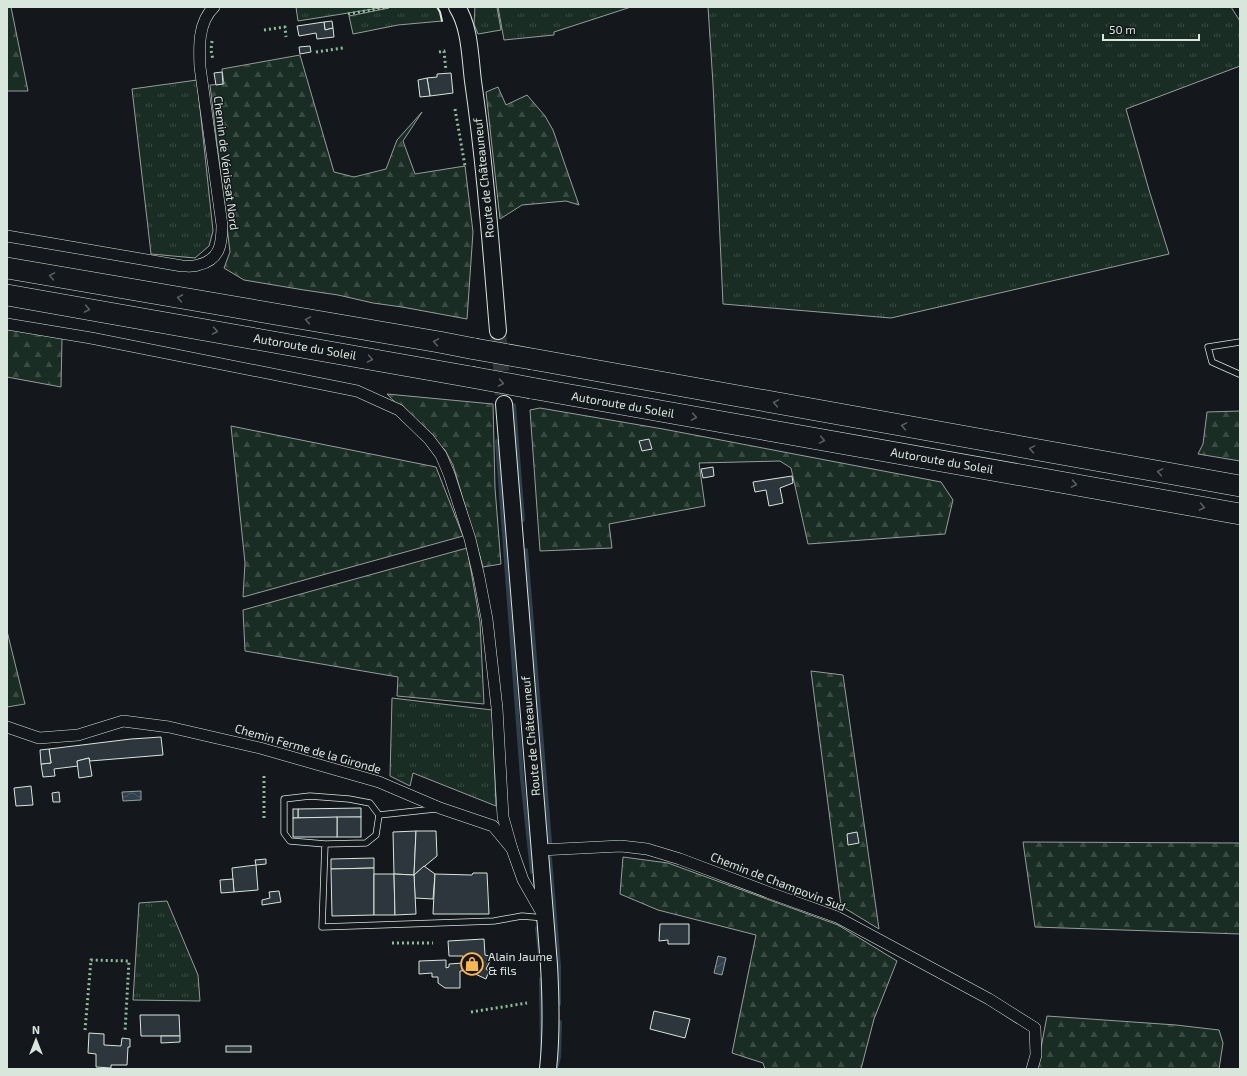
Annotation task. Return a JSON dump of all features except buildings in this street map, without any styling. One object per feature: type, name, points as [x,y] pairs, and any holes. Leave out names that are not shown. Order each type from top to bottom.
[{"type":"highway","points":[[7,268],[439,342],[1240,486]]},
{"type":"highway","name":"Autoroute du Soleil","points":[[7,295],[1240,514]]},
{"type":"highway","points":[[1194,478],[1240,474]]},
{"type":"main road","name":"Route de Châteauneuf","points":[[457,7],[465,24],[479,124],[489,219],[498,332]]},
{"type":"main road","name":"Route de Châteauneuf","points":[[465,24],[468,7]]},
{"type":"main road","name":"Route de Châteauneuf","points":[[504,404],[550,965],[551,1041],[548,1069]]},
{"type":"street","name":"Chemin de Vénissat Nord","points":[[7,236],[182,266],[198,266],[210,261],[219,252],[222,240],[222,225],[200,67],[200,37],[204,23],[210,11],[214,7]]},
{"type":"street","points":[[7,324],[99,339],[357,391],[399,410],[429,439],[441,455],[449,474],[470,539],[479,577],[487,619],[496,708],[503,817],[512,849]]},
{"type":"street","name":"Chemin Ferme de la Gironde","points":[[7,727],[39,738],[78,735],[123,721],[169,727],[260,748],[379,782],[440,808],[493,826],[512,849],[523,880],[545,918]]},
{"type":"street","name":"Chemin de Champovin Sud","points":[[540,850],[621,846],[646,849],[680,859],[770,893],[838,916],[989,999],[1035,1028],[1036,1055],[1032,1069]]},
{"type":"lane","points":[[1239,374],[1212,362],[1208,347],[1240,342]]},
{"type":"lane","points":[[310,796],[349,799],[370,803],[379,815],[376,835],[366,843],[325,844],[290,841],[284,833],[284,799],[310,796]]},
{"type":"lane","points":[[379,815],[440,808]]},
{"type":"lane","points":[[325,844],[322,926],[494,921],[522,916],[545,918]]},
{"type":"green space","points":[[7,7],[11,7],[28,91],[7,91]]},
{"type":"green space","points":[[296,7],[386,7],[298,21]]},
{"type":"green space","points":[[389,7],[437,7],[442,21],[398,25],[353,34],[349,16]]},
{"type":"green space","points":[[475,7],[497,7],[501,30],[478,34],[474,24]]},
{"type":"green space","points":[[498,7],[631,7],[554,32],[554,35],[504,40]]},
{"type":"green space","points":[[708,7],[1231,7],[1240,21],[1240,66],[1126,109],[1169,254],[891,318],[723,304]]},
{"type":"green space","points":[[300,55],[334,172],[354,177],[386,169],[397,140],[422,112],[403,141],[415,174],[465,166],[473,232],[467,319],[373,303],[338,295],[244,280],[224,268],[230,252],[210,85],[224,84],[222,69]]},
{"type":"green space","points":[[197,80],[213,231],[209,246],[195,258],[151,254],[132,89]]},
{"type":"green space","points":[[498,87],[506,105],[527,95],[545,116],[553,130],[579,205],[566,201],[522,205],[500,219],[486,92]]},
{"type":"green space","points":[[7,328],[62,338],[61,387],[7,377]]},
{"type":"green space","points":[[387,394],[493,404],[495,488],[501,564],[483,567],[453,465],[445,450],[414,422]]},
{"type":"green space","points":[[540,408],[663,429],[941,482],[953,500],[945,534],[808,544],[791,468],[780,461],[699,463],[705,506],[609,524],[612,548],[540,551],[530,410]]},
{"type":"green space","points":[[1240,411],[1240,461],[1198,454],[1203,444],[1207,412]]},
{"type":"green space","points":[[231,426],[436,467],[463,536],[243,597],[245,563]]},
{"type":"green space","points":[[467,548],[480,622],[484,704],[397,696],[398,677],[245,651],[243,610]]},
{"type":"green space","points":[[7,631],[25,704],[7,707]]},
{"type":"green space","points":[[811,671],[843,675],[879,929],[841,906]]},
{"type":"green space","points":[[392,698],[492,710],[496,806],[413,773],[410,786],[390,776]]},
{"type":"green space","points":[[1023,842],[1240,843],[1240,934],[1035,927]]},
{"type":"green space","points":[[623,857],[668,863],[838,925],[897,961],[874,1019],[861,1069],[765,1069],[763,1063],[732,1053],[756,935],[658,910],[620,894]]},
{"type":"green space","points":[[167,901],[198,975],[200,1001],[133,1000],[139,903]]},
{"type":"green space","points":[[1047,1016],[1176,1025],[1219,1030],[1223,1043],[1219,1069],[1037,1069]]},
{"type":"water","points":[[141,791],[141,800],[123,801],[122,792]]},
{"type":"water","points":[[718,956],[726,958],[722,975],[714,973]]},
{"type":"waterway","points":[[514,405],[523,520]]},
{"type":"waterway","points":[[497,441],[522,778],[532,872]]},
{"type":"waterway","points":[[526,550],[550,842]]},
{"type":"waterway","points":[[550,858],[559,966],[559,1004]]},
{"type":"waterway","points":[[537,928],[540,956]]},
{"type":"waterway","points":[[541,979],[542,1053]]},
{"type":"waterway","points":[[556,1069],[559,1057],[560,1022]]},
{"type":"tunnel","points":[[498,331],[504,404]]},
{"type":"hedge","points":[[348,14],[388,7]]},
{"type":"hedge","points":[[264,30],[285,27],[286,37]]},
{"type":"hedge","points":[[212,41],[211,50],[213,60]]},
{"type":"hedge","points":[[316,52],[343,48]]},
{"type":"hedge","points":[[439,52],[444,51],[446,71]]},
{"type":"hedge","points":[[455,109],[465,166]]},
{"type":"hedge","points":[[264,776],[264,820]]},
{"type":"hedge","points":[[392,943],[433,943]]},
{"type":"hedge","points":[[85,1030],[91,960],[129,961],[125,1032]]},
{"type":"hedge","points":[[471,1012],[527,1003]]},
{"type":"wall","points":[[437,7],[442,21]]},
{"type":"place","name":"Alain Jaume & fils","points":[[472,964]]}]
